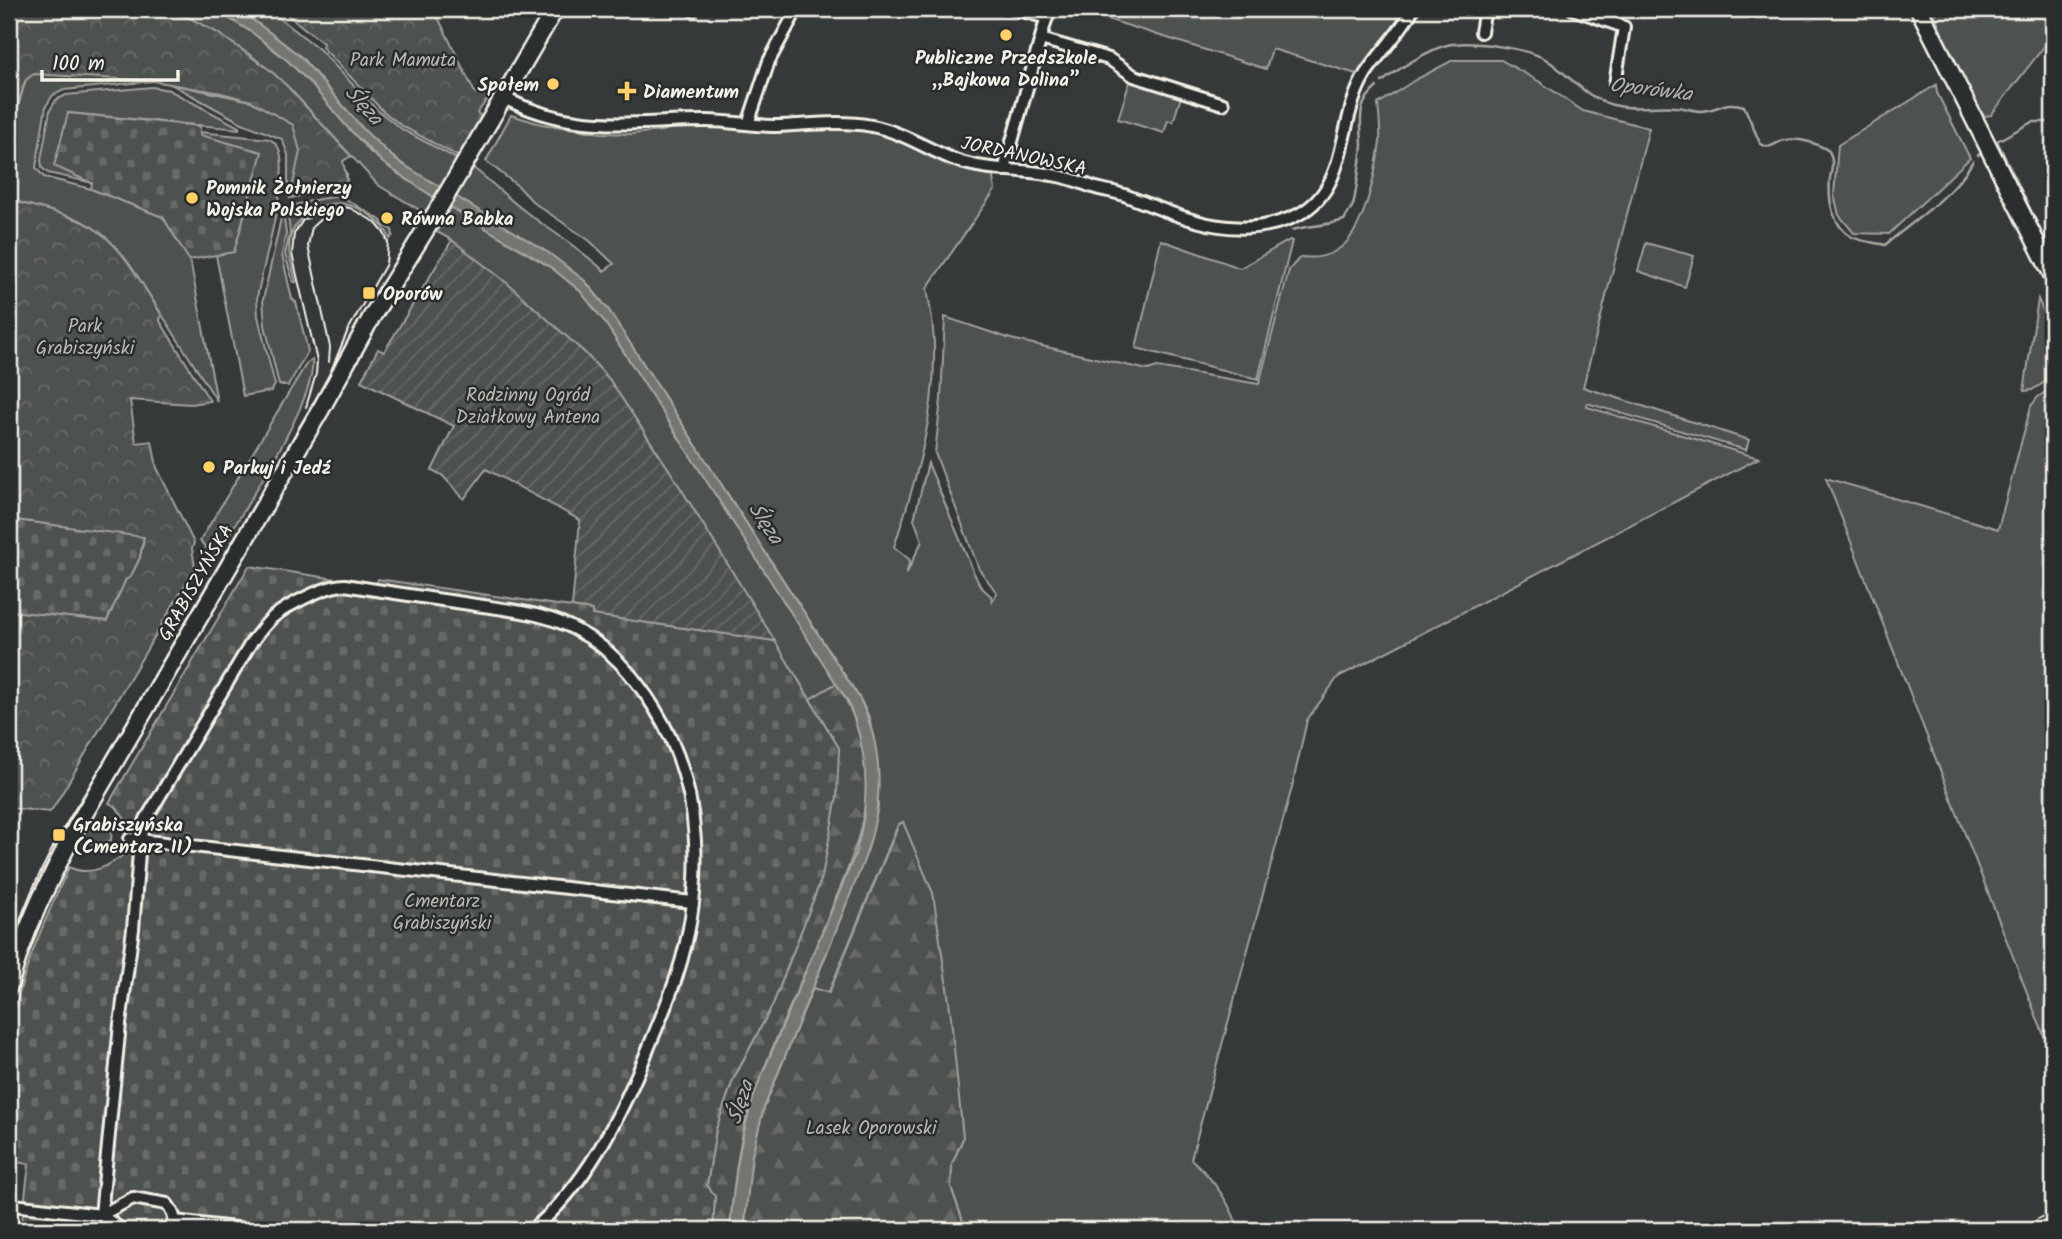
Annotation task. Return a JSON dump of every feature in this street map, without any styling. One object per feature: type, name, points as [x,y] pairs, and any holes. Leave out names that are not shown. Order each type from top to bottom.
[{"type":"main road","name":"GRABISZYŃSKA","points":[[9,986],[31,918],[76,826],[321,409],[371,318],[555,9]]},
{"type":"main road","points":[[1919,9],[2053,276]]},
{"type":"street","points":[[748,124],[769,61],[796,9]]},
{"type":"street","points":[[1003,170],[1048,13],[1016,9]]},
{"type":"street","name":"JORDANOWSKA","points":[[504,98],[525,109],[551,117],[607,125],[706,121],[748,124],[848,124],[872,127],[899,133],[954,159],[1003,170],[1063,177],[1123,194],[1171,214],[1226,229],[1267,225],[1289,219],[1316,203],[1335,175],[1344,132],[1363,81],[1413,9]]},
{"type":"street","points":[[1481,32],[1485,9]]},
{"type":"street","points":[[1573,9],[1624,27],[1615,81]]},
{"type":"street","points":[[1041,39],[1109,59],[1134,76],[1223,104]]},
{"type":"street","points":[[101,1215],[120,1024],[133,929],[135,839],[251,643],[265,625],[282,611],[332,587],[345,585],[543,617],[580,631],[617,661],[643,690],[669,732],[690,790],[696,874],[677,974],[621,1112],[585,1171],[533,1230]]},
{"type":"street","points":[[135,839],[692,902]]},
{"type":"street","points":[[101,1215],[133,1198],[149,1199],[167,1204],[175,1214],[172,1226],[252,1230]]},
{"type":"street","points":[[13,1205],[101,1215],[122,1230]]},
{"type":"green space","points":[[11,9],[163,9],[190,18],[218,33],[270,70],[288,87],[351,156],[343,161],[347,181],[342,187],[290,198],[300,151],[293,125],[251,101],[153,81],[33,74],[25,81],[9,137]]},
{"type":"green space","points":[[163,9],[214,9],[253,33],[311,84],[370,152],[435,198],[430,207],[423,212],[378,185],[288,87],[252,56],[205,26]]},
{"type":"green space","points":[[237,9],[268,9],[319,49],[376,109],[403,130],[457,159],[441,188],[409,169],[376,144],[301,57]]},
{"type":"green space","name":"Park Mamuta","points":[[280,9],[434,9],[475,93],[492,93],[477,113],[481,116],[459,157],[402,126],[383,111],[322,47],[323,43]]},
{"type":"green space","points":[[1075,9],[1409,9],[1388,41],[1380,44],[1360,75],[1272,49],[1266,69]]},
{"type":"green space","points":[[1933,9],[2053,9],[2053,35],[1991,115],[1985,116],[1981,114],[1948,50]]},
{"type":"green space","points":[[1453,60],[1501,60],[1583,111],[1649,128],[1583,387],[1749,440],[1746,450],[1587,403],[1587,407],[1759,458],[1338,677],[1307,720],[1292,787],[1191,1159],[1220,1192],[1239,1230],[966,1230],[951,1187],[952,1164],[963,1138],[959,1102],[903,822],[898,825],[828,994],[813,988],[868,849],[878,807],[870,719],[860,699],[608,309],[585,281],[549,254],[455,196],[472,167],[519,207],[576,247],[604,271],[614,264],[590,241],[534,203],[519,187],[486,161],[511,115],[541,124],[601,133],[631,134],[676,127],[715,126],[768,131],[855,129],[884,134],[992,173],[995,190],[927,288],[934,340],[932,398],[923,448],[894,547],[910,560],[906,575],[922,541],[914,519],[928,463],[973,571],[980,586],[991,596],[992,601],[997,593],[979,569],[935,453],[945,317],[1011,339],[1148,370],[1157,367],[1259,384],[1289,270],[1300,257],[1319,257],[1337,250],[1355,231],[1361,217],[1372,185],[1380,142],[1378,104]]},
{"type":"green space","points":[[42,73],[153,81],[64,90],[53,95],[46,106],[36,168],[44,177],[91,189],[163,217],[190,260],[217,401],[136,274],[108,239],[80,220],[14,201],[9,196],[9,137],[26,79],[30,75]]},
{"type":"green space","points":[[1130,81],[1181,97],[1173,122],[1168,120],[1164,133],[1118,119]]},
{"type":"green space","points":[[171,84],[251,101],[310,134],[347,174],[347,181],[342,187],[290,198],[288,155],[282,139],[240,122]]},
{"type":"green space","points":[[1936,85],[1937,93],[1970,158],[1889,234],[1854,233],[1839,215],[1834,195],[1838,145]]},
{"type":"green space","points":[[152,87],[169,90],[239,129],[68,113],[93,183],[48,173],[42,168],[50,110],[56,100],[66,95]]},
{"type":"green space","points":[[68,113],[200,126],[200,135],[262,152],[234,252],[189,260],[163,217],[91,189],[92,183],[54,166]]},
{"type":"green space","points":[[199,132],[270,139],[278,147],[281,159],[279,197],[257,298],[258,316],[275,385],[271,391],[243,396],[216,255],[234,252]]},
{"type":"green space","name":"Park Grabiszyński","points":[[9,196],[14,201],[78,220],[105,236],[116,247],[136,273],[161,314],[160,321],[210,401],[191,404],[130,400],[136,443],[152,441],[157,468],[194,543],[192,548],[195,568],[50,812],[10,808],[9,813],[9,611],[107,621],[126,579],[130,578],[140,558],[144,537],[9,519]]},
{"type":"green space","points":[[341,196],[382,221],[382,224],[392,230],[393,235],[390,239],[378,221],[351,206],[336,203],[319,208],[297,224],[290,239],[289,250],[296,282],[293,282],[285,254],[290,233],[287,207]]},
{"type":"green space","points":[[449,206],[552,268],[580,291],[604,321],[837,683],[810,699],[670,471],[609,379],[585,353],[452,240],[437,232],[442,223],[439,221]]},
{"type":"green space","points":[[283,209],[286,234],[282,255],[308,351],[288,386],[279,385],[265,325],[263,300]]},
{"type":"green space","name":"Rodzinny Ogród Działkowy Antena","points":[[452,240],[507,283],[585,353],[609,379],[670,471],[775,641],[592,615],[592,610],[572,607],[580,520],[486,469],[464,499],[442,475],[432,470],[454,426],[361,381],[378,349],[384,352]]},
{"type":"green space","points":[[1161,240],[1240,268],[1292,241],[1258,379],[1136,348]]},
{"type":"green space","points":[[1646,243],[1694,256],[1685,287],[1638,271]]},
{"type":"green space","points":[[2038,299],[2053,332],[2053,377],[2032,390],[2024,391]]},
{"type":"green space","points":[[312,360],[311,378],[303,401],[276,457],[218,553],[208,550],[200,541],[297,379]]},
{"type":"green space","points":[[2053,387],[2053,1059],[1826,478],[1998,529],[2031,406],[2038,397]]},
{"type":"green space","points":[[9,519],[144,536],[140,558],[130,578],[126,580],[107,621],[9,611]]},
{"type":"green space","name":"Cmentarz Grabiszyński","points":[[249,566],[376,585],[378,579],[592,610],[593,615],[775,641],[839,748],[837,796],[822,877],[773,1004],[733,1080],[716,1129],[707,1185],[715,1196],[713,1230],[21,1230],[29,1164],[9,1161],[8,1063],[12,1026],[23,979],[69,867],[93,870],[108,865],[128,851],[131,827],[116,807],[109,803]]},
{"type":"green space","points":[[837,683],[854,718],[863,750],[867,781],[864,811],[847,871],[747,1114],[736,1172],[730,1230],[713,1230],[715,1196],[707,1185],[716,1129],[733,1080],[773,1004],[822,877],[839,748],[810,699]]},
{"type":"green space","points":[[98,820],[112,827],[111,840],[102,844],[82,843],[80,839],[90,822]]},
{"type":"green space","name":"Lasek Oporowski","points":[[903,822],[933,893],[950,1008],[963,1138],[952,1164],[951,1187],[966,1230],[745,1230],[748,1179],[764,1108],[813,988],[829,993],[899,824]]},
{"type":"shaded area","points":[[214,9],[237,9],[264,28],[301,57],[363,129],[396,160],[549,253],[585,281],[608,309],[860,699],[878,762],[874,826],[861,868],[764,1108],[752,1155],[744,1230],[730,1230],[739,1156],[752,1103],[855,855],[864,816],[864,759],[848,702],[604,321],[580,291],[552,268],[435,198],[383,163],[288,61],[253,33]]},
{"type":"waterway","name":"Oporówka","points":[[1382,82],[1413,60],[1439,47],[1483,44],[1527,52],[1547,60],[1597,99],[1618,106],[1679,107],[1700,111],[1727,104],[1744,106],[1760,143],[1770,146],[1782,141],[1797,140],[1814,143],[1829,151],[1832,161],[1831,203],[1840,226],[1856,239],[1885,245],[1944,197],[1973,161]]},
{"type":"waterway","name":"Oporówka","points":[[1292,230],[1344,220],[1353,205],[1362,148],[1361,113],[1366,100],[1377,87]]},
{"type":"waterway","points":[[2039,227],[1997,141],[2032,122],[2053,122]]},
{"type":"waterway","name":"Oporówka","points":[[1978,155],[1983,153]]},
{"type":"waterway","points":[[2045,240],[2053,257]]},
{"type":"waterway","points":[[2047,282],[2053,295]]},
{"type":"tram line","points":[[9,953],[24,909],[53,847],[328,378],[348,330],[386,264],[388,242],[384,233],[375,222],[350,208],[337,206],[303,220],[294,234],[292,254],[317,361],[306,407]]},
{"type":"tram line","points":[[326,214],[312,227],[308,246],[330,347],[329,362]]},
{"type":"railway","points":[[2022,1230],[2053,1213]]},
{"type":"place","name":"Publiczne Przedszkole „Bajkowa Dolina”","points":[[1006,35]]},
{"type":"place","name":"Społem","points":[[553,84]]},
{"type":"place","name":"Diamentum","points":[[627,91]]},
{"type":"place","name":"Pomnik Żołnierzy Wojska Polskiego","points":[[192,198]]},
{"type":"place","name":"Równa Babka","points":[[387,218]]},
{"type":"place","name":"Oporów","points":[[369,293]]},
{"type":"place","name":"Parkuj i Jedź","points":[[209,467]]},
{"type":"place","name":"Grabiszyńska (Cmentarz II)","points":[[59,835]]},
{"type":"water label","name":"Ślęza","points":[[364,105]]},
{"type":"water label","name":"Ślęza","points":[[766,523]]},
{"type":"water label","name":"Ślęza","points":[[740,1102]]}]
